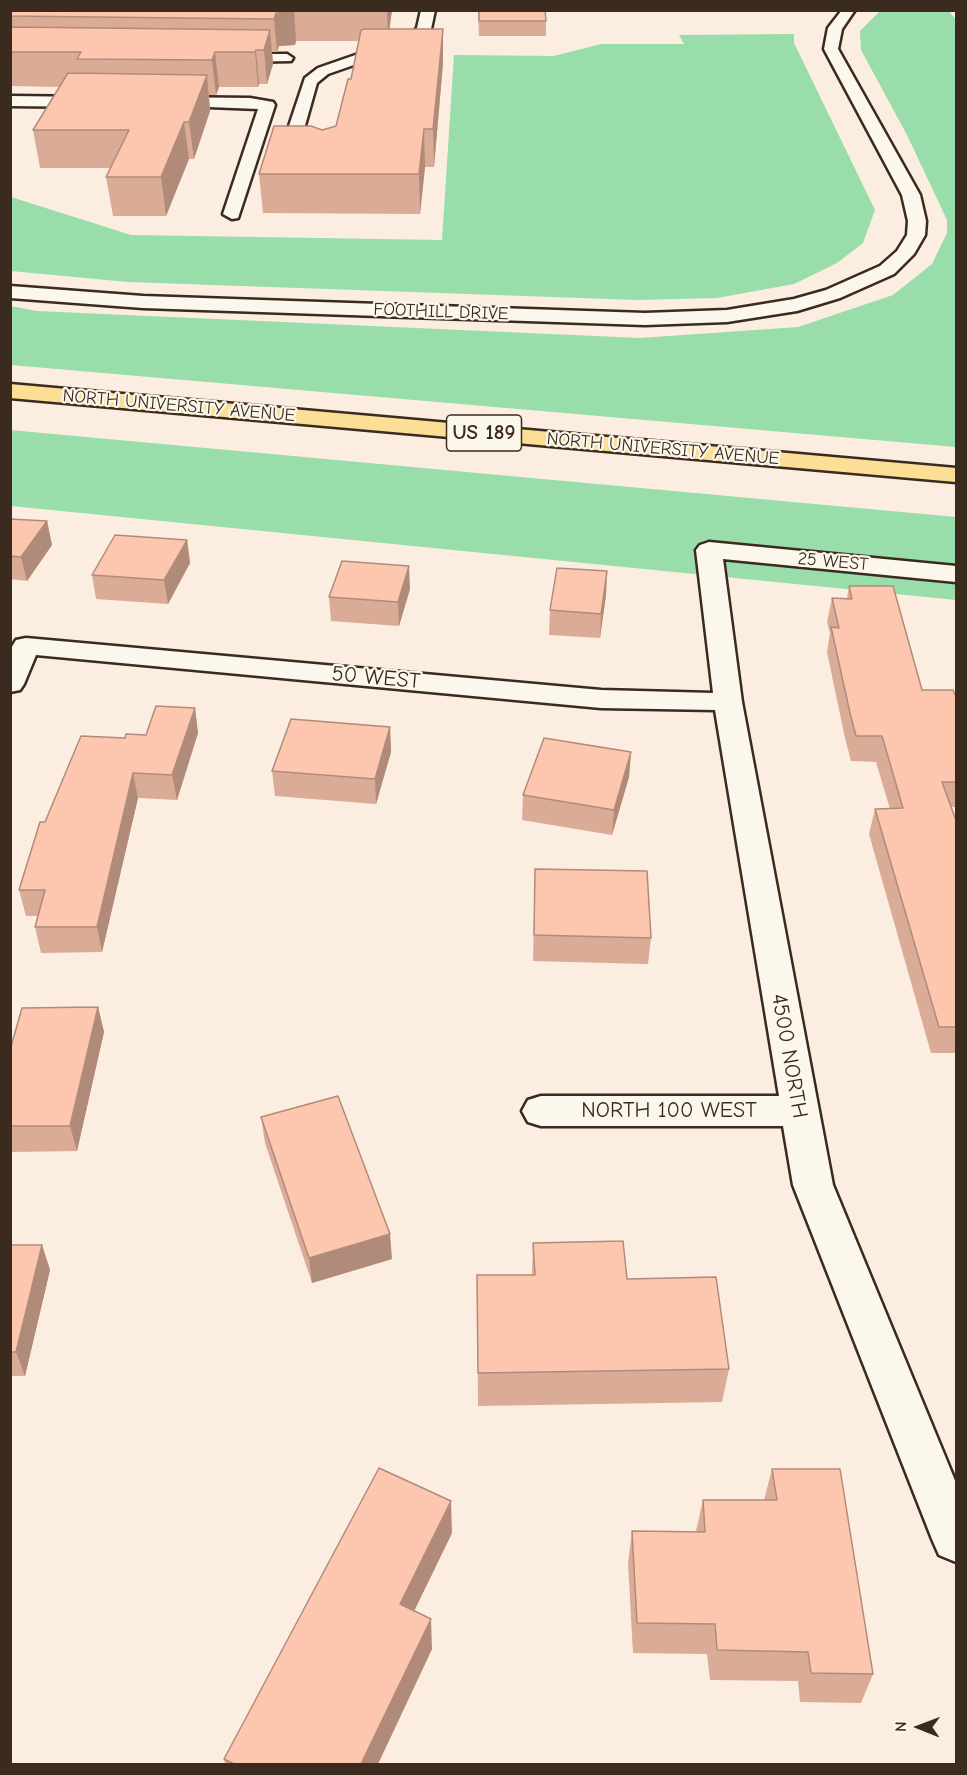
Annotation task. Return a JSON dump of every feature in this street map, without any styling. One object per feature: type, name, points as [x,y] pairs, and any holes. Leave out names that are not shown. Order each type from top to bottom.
[{"type":"highway","name":"NORTH UNIVERSITY AVENUE","points":[[10,391],[957,474]]},
{"type":"street","points":[[325,160],[308,151],[298,140],[296,129],[310,81],[323,71],[412,40],[424,29],[428,10]]},
{"type":"street","name":"FOOTHILL DRIVE","points":[[10,292],[143,302],[680,319],[727,316],[797,305],[867,280],[886,270],[905,254],[916,235],[917,221],[911,195],[831,49],[831,39],[836,28],[849,10]]},
{"type":"street","points":[[17,106],[108,102]]},
{"type":"street","points":[[143,102],[250,102],[267,105],[232,214]]},
{"type":"street","name":"25 WEST","points":[[709,550],[957,574]]},
{"type":"street","name":"4500 NORTH","points":[[709,550],[728,702],[798,1112],[813,1185],[957,1539]]},
{"type":"street","name":"50 WEST","points":[[10,684],[26,646],[601,699],[728,702]]},
{"type":"street","name":"NORTH 100 WEST","points":[[541,1111],[798,1112]]},
{"type":"lane","points":[[228,58],[287,58]]},
{"type":"green space","points":[[880,11],[949,11],[956,20],[956,447],[11,365],[11,306],[37,311],[640,338],[798,327],[893,295],[932,264],[947,233],[947,220],[907,135],[861,50],[860,31]]},
{"type":"green space","points":[[794,34],[794,43],[875,210],[863,243],[837,263],[794,284],[717,298],[638,300],[128,282],[11,271],[11,197],[131,235],[442,240],[454,55],[554,56],[601,44],[684,44],[679,35]]},
{"type":"green space","points":[[10,430],[956,517],[956,600],[11,506]]},
{"type":"building","points":[[10,10],[293,10],[276,13],[274,19],[10,16]]},
{"type":"building","points":[[479,10],[545,10],[546,21],[479,21]]},
{"type":"building","points":[[10,27],[270,30],[264,50],[215,52],[212,60],[77,59],[81,52],[10,52]]},
{"type":"building","points":[[443,29],[433,129],[424,129],[419,174],[259,174],[274,126],[311,126],[322,130],[336,126],[348,79],[351,79],[361,30]]},
{"type":"building","points":[[68,73],[207,75],[189,122],[184,122],[161,177],[106,177],[129,130],[33,130]]},
{"type":"building","points":[[10,519],[47,521],[21,557],[10,556]]},
{"type":"building","points":[[115,535],[187,540],[164,580],[92,575]]},
{"type":"building","points":[[342,561],[409,566],[398,602],[329,597]]},
{"type":"building","points":[[557,568],[607,571],[601,614],[550,610]]},
{"type":"building","points":[[849,586],[893,586],[922,690],[953,690],[957,699],[957,782],[942,782],[957,823],[957,1027],[939,1027],[875,809],[903,808],[882,736],[856,736],[850,713],[831,627],[839,628],[832,598],[852,599]]},
{"type":"building","points":[[156,706],[195,708],[172,775],[133,773],[97,927],[35,927],[45,890],[19,890],[40,822],[45,822],[81,736],[125,738],[126,734],[146,735]]},
{"type":"building","points":[[291,719],[390,727],[375,779],[272,771]]},
{"type":"building","points":[[544,738],[631,752],[614,810],[523,795]]},
{"type":"building","points":[[535,869],[647,871],[651,938],[534,935]]},
{"type":"building","points":[[98,1007],[70,1126],[10,1126],[10,1050],[22,1008]]},
{"type":"building","points":[[338,1096],[390,1234],[309,1258],[261,1117]]},
{"type":"building","points":[[623,1241],[627,1279],[716,1277],[729,1369],[478,1373],[477,1275],[535,1275],[533,1243]]},
{"type":"building","points":[[10,1245],[42,1245],[16,1352],[10,1352]]},
{"type":"building","points":[[379,1468],[451,1501],[400,1604],[431,1619],[361,1764],[234,1764],[224,1759]]},
{"type":"building","points":[[772,1469],[840,1469],[873,1674],[811,1673],[808,1652],[717,1650],[715,1624],[637,1623],[632,1531],[705,1532],[703,1500],[777,1500]]}]
